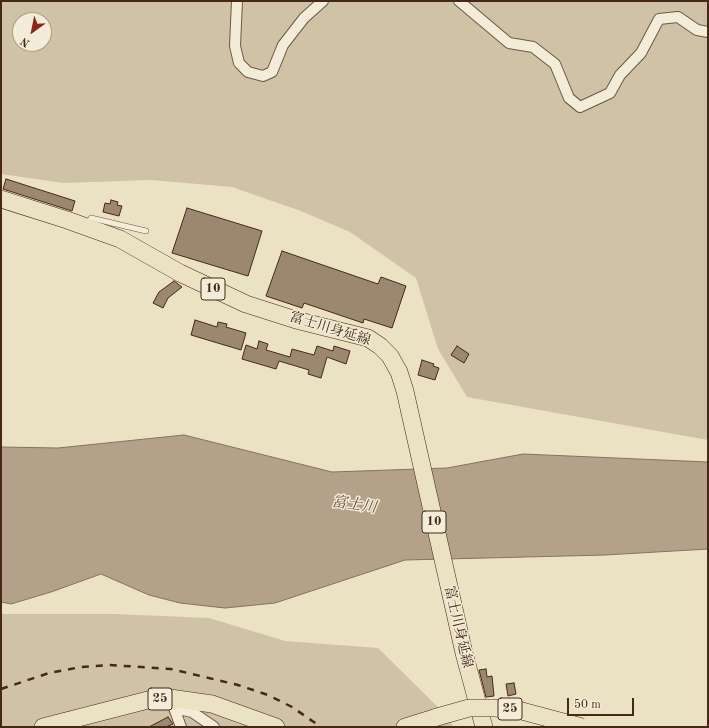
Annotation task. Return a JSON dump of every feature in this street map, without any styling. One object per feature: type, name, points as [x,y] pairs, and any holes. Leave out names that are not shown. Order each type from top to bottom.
[{"type":"main road","name":"富士川身延線","points":[[1,199],[120,239],[180,273],[246,304],[296,320],[368,338],[380,346],[390,356],[399,372],[405,391],[464,653],[484,727]]},
{"type":"main road","name":"25","points":[[43,727],[148,700],[170,698],[212,704],[254,723],[276,727]]},
{"type":"main road","name":"25","points":[[405,727],[469,708],[494,708],[518,710],[582,727]]},
{"type":"street","points":[[237,1],[235,46],[239,63],[248,72],[263,76],[272,72],[283,45],[304,18],[323,1]]},
{"type":"street","points":[[459,1],[509,43],[533,47],[555,64],[569,98],[580,107],[610,93],[620,76],[641,53],[659,19],[678,16],[697,30],[708,32]]},
{"type":"street","points":[[181,727],[174,708],[192,712],[213,727]]},
{"type":"lane","points":[[87,227],[91,218],[146,231]]},
{"type":"shaded area","points":[[1,1],[708,1],[708,440],[467,397],[438,349],[416,278],[350,232],[301,211],[232,187],[151,180],[64,183],[1,174]]},
{"type":"shaded area","points":[[1,614],[115,614],[209,618],[285,641],[378,648],[449,718],[453,727],[1,727]]},
{"type":"water","name":"富士川","points":[[184,435],[332,472],[447,468],[523,454],[708,462],[708,549],[605,555],[405,560],[275,603],[225,608],[180,603],[149,595],[101,574],[51,592],[11,604],[1,602],[1,447],[58,448]]},
{"type":"building","points":[[6,179],[75,201],[72,211],[3,189]]},
{"type":"building","points":[[111,200],[118,202],[117,205],[122,206],[119,216],[103,212],[105,203],[110,204]]},
{"type":"building","points":[[187,208],[262,231],[248,276],[172,253]]},
{"type":"building","points":[[282,251],[378,284],[381,277],[406,286],[392,328],[364,319],[363,323],[304,303],[302,308],[266,296]]},
{"type":"building","points":[[174,281],[182,287],[168,298],[163,308],[153,303],[159,292]]},
{"type":"building","points":[[195,320],[217,327],[218,322],[227,324],[226,327],[246,333],[241,350],[191,335]]},
{"type":"building","points":[[259,341],[268,344],[266,350],[290,357],[292,349],[314,355],[317,346],[333,351],[334,346],[350,351],[346,364],[327,357],[321,378],[308,374],[309,370],[279,361],[276,369],[242,359],[246,345],[257,349]]},
{"type":"building","points":[[457,346],[469,354],[464,363],[451,355]]},
{"type":"building","points":[[422,360],[434,364],[433,366],[439,368],[435,380],[418,375]]},
{"type":"building","points":[[486,669],[487,677],[492,676],[494,696],[486,697],[479,670]]},
{"type":"building","points":[[514,683],[516,694],[508,696],[506,684]]},
{"type":"building","points":[[168,717],[173,724],[166,727],[149,727]]},
{"type":"railway","points":[[1,689],[49,673],[81,667],[110,665],[171,669],[238,685],[268,695],[292,707],[321,727]]}]
